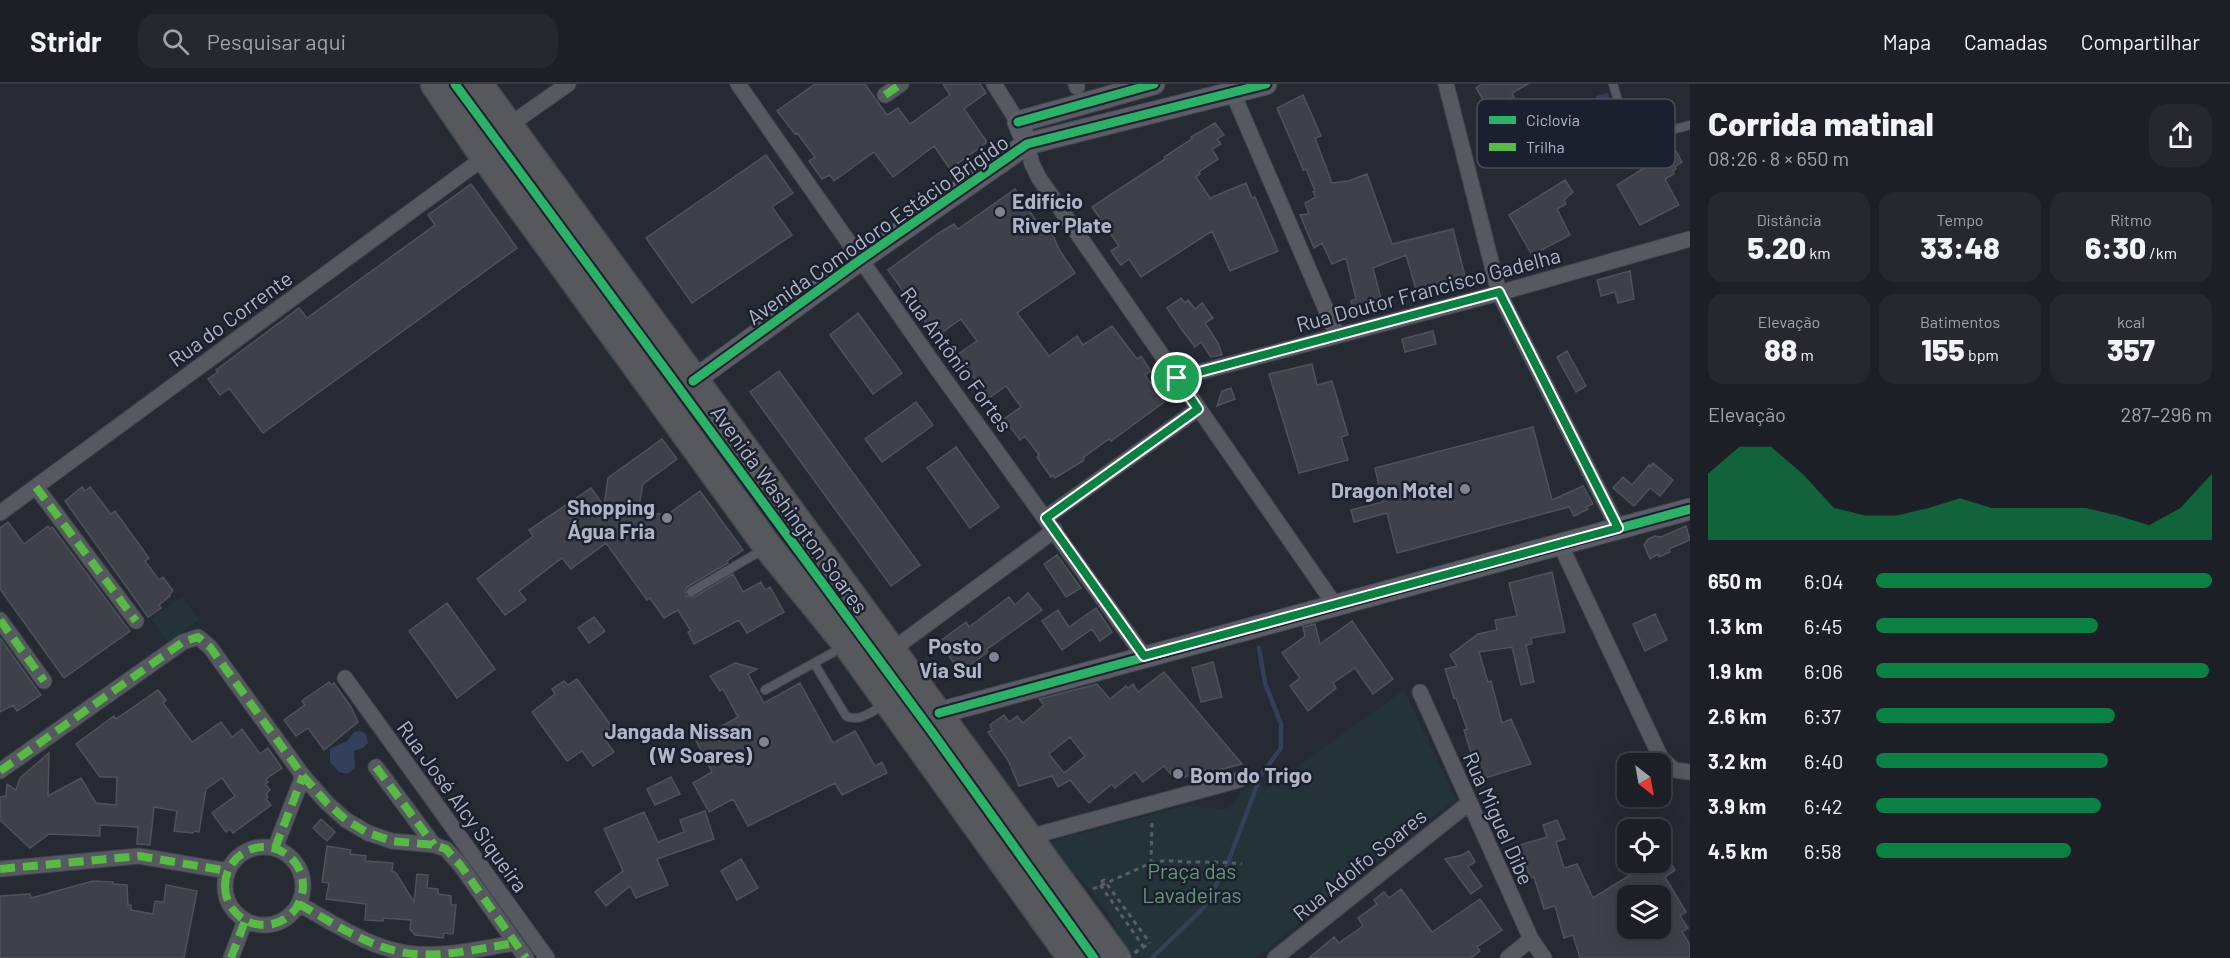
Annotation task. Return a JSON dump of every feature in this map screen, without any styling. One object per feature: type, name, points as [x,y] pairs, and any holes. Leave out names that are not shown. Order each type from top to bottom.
[{"type":"highway","name":"Avenida Washington Soares","points":[[435,84],[485,157],[768,547],[847,644],[1072,958]]},
{"type":"highway","name":"Avenida Washington Soares","points":[[478,84],[693,381],[1029,837],[1125,956]]},
{"type":"main road","name":"Avenida Comodoro Estácio Brigido","points":[[1018,122],[1078,92],[1154,84]]},
{"type":"main road","name":"Avenida Comodoro Estácio Brigido","points":[[693,381],[860,260],[1027,144],[1231,88],[1266,84]]},
{"type":"main road","points":[[1018,122],[1027,144]]},
{"type":"main road","points":[[939,713],[1690,509]]},
{"type":"street","points":[[508,126],[568,84]]},
{"type":"street","name":"Rua Antônio Fortes","points":[[738,84],[860,260],[1144,656]]},
{"type":"street","points":[[885,95],[901,84]]},
{"type":"street","points":[[994,84],[1018,122]]},
{"type":"street","points":[[1446,84],[1499,292],[1618,528]]},
{"type":"street","points":[[1231,88],[1337,335]]},
{"type":"street","points":[[1027,144],[1032,164],[1039,178],[1335,605]]},
{"type":"street","name":"Rua do Corrente","points":[[0,513],[485,157]]},
{"type":"street","name":"Rua Doutor Francisco Gadelha","points":[[1177,378],[1690,239]]},
{"type":"street","points":[[892,650],[1198,409]]},
{"type":"street","points":[[36,487],[136,621]]},
{"type":"street","points":[[1560,544],[1661,758],[1674,770],[1686,773],[1690,771]]},
{"type":"street","points":[[0,620],[44,681]]},
{"type":"street","points":[[0,771],[183,642],[198,637],[210,647],[303,776],[326,802],[346,820],[368,833],[392,841],[446,849],[526,958]]},
{"type":"street","name":"Rua José Alcy Siqueira","points":[[345,678],[547,958]]},
{"type":"street","name":"Rua Miguel Dibe","points":[[1420,692],[1531,939],[1544,958]]},
{"type":"street","points":[[376,767],[434,846]]},
{"type":"street","points":[[275,848],[303,776]]},
{"type":"street","points":[[1029,837],[1239,780]]},
{"type":"street","name":"Rua Adolfo Soares","points":[[1275,958],[1468,803]]},
{"type":"street","points":[[263,847],[275,848],[291,858],[301,872],[303,888],[299,904],[289,917],[276,924],[260,925],[245,921],[234,912],[227,899],[225,885],[228,871],[236,859],[248,850],[263,847]]},
{"type":"street","points":[[0,869],[139,856],[228,871]]},
{"type":"street","points":[[299,904],[358,937],[382,947],[414,954],[445,954],[515,943]]},
{"type":"street","points":[[231,958],[245,921]]},
{"type":"street","points":[[1508,958],[1531,939]]},
{"type":"lane","points":[[1613,84],[1617,99]]},
{"type":"lane","points":[[1675,129],[1690,125]]},
{"type":"lane","points":[[691,592],[768,547]]},
{"type":"lane","points":[[765,690],[847,644]]},
{"type":"lane","points":[[814,663],[846,716],[858,719],[888,702]]},
{"type":"path","points":[[1151,863],[1152,818]]},
{"type":"path","points":[[1093,889],[1165,859],[1242,864]]},
{"type":"path","points":[[1125,956],[1150,943],[1104,880],[1099,883],[1143,946],[1127,958]]},
{"type":"green space","points":[[182,597],[199,620],[168,642],[151,619]]},
{"type":"green space","name":"Praça das Lavadeiras","points":[[1404,690],[1456,799],[1256,958],[1131,958],[1094,894],[1053,853],[1052,846],[1055,840],[1183,806],[1228,809],[1253,778],[1265,790]]},
{"type":"water","points":[[1608,93],[1610,99],[1596,99],[1596,96]]},
{"type":"water","points":[[361,731],[366,734],[368,743],[363,748],[354,751],[355,768],[348,774],[339,772],[330,762],[330,749],[347,741],[354,732]]},
{"type":"building","points":[[815,84],[865,84],[887,115],[898,108],[910,124],[950,95],[943,84],[980,84],[986,93],[964,109],[987,142],[950,169],[934,146],[893,177],[874,152],[834,181],[830,175],[822,179],[809,161],[815,157],[777,111]]},
{"type":"building","points":[[1482,84],[1528,84],[1512,93],[1514,97],[1510,99],[1482,99],[1476,88]]},
{"type":"building","points":[[1303,95],[1321,136],[1315,138],[1332,183],[1348,181],[1367,174],[1392,244],[1453,229],[1466,280],[1417,293],[1406,255],[1373,268],[1383,307],[1354,313],[1351,301],[1356,299],[1346,258],[1332,264],[1322,243],[1314,248],[1300,215],[1309,214],[1305,203],[1316,197],[1313,192],[1315,191],[1306,169],[1303,170],[1277,108]]},
{"type":"building","points":[[1215,123],[1224,135],[1217,139],[1221,144],[1212,149],[1218,159],[1199,172],[1200,174],[1196,177],[1210,198],[1246,183],[1252,198],[1255,197],[1278,251],[1230,271],[1212,231],[1141,277],[1129,259],[1121,265],[1117,260],[1111,251],[1119,246],[1092,207],[1165,159],[1164,157],[1192,139],[1191,137]]},
{"type":"building","points":[[1675,151],[1676,151],[1682,162],[1675,167]]},
{"type":"building","points":[[766,155],[793,193],[772,207],[792,235],[692,303],[646,238]]},
{"type":"building","points":[[1675,167],[1676,169],[1673,171],[1674,174],[1665,179],[1679,205],[1640,225],[1617,185],[1644,168]]},
{"type":"building","points":[[1565,180],[1573,192],[1564,200],[1566,204],[1557,209],[1570,235],[1532,255],[1509,215]]},
{"type":"building","points":[[471,184],[517,248],[263,433],[229,388],[220,395],[208,379],[218,372],[216,370],[299,308],[307,318],[435,225],[428,215]]},
{"type":"building","points":[[1015,189],[1043,231],[1047,228],[1053,236],[1075,273],[1017,313],[1049,356],[1077,336],[1083,345],[1112,326],[1137,359],[1141,356],[1151,371],[1145,375],[1164,402],[1111,441],[1109,439],[1084,457],[1083,461],[1055,478],[1053,475],[1051,477],[1025,436],[1020,440],[1004,419],[1021,407],[1006,386],[989,398],[957,355],[977,341],[961,319],[936,337],[888,270],[939,233],[954,224],[958,229]]},
{"type":"building","points":[[1630,271],[1634,299],[1618,303],[1615,292],[1601,296],[1597,280]]},
{"type":"building","points":[[1181,298],[1185,303],[1188,300],[1195,309],[1202,303],[1213,318],[1205,323],[1218,343],[1222,355],[1211,357],[1201,342],[1195,347],[1182,330],[1167,308]]},
{"type":"building","points":[[858,313],[902,373],[873,394],[830,335]]},
{"type":"building","points":[[1433,331],[1436,344],[1405,352],[1402,339]]},
{"type":"building","points":[[1567,351],[1586,386],[1576,392],[1557,357]]},
{"type":"building","points":[[1312,364],[1317,385],[1332,381],[1348,435],[1341,437],[1348,460],[1299,473],[1269,374]]},
{"type":"building","points":[[779,371],[920,565],[891,586],[750,392]]},
{"type":"building","points":[[1231,388],[1235,399],[1217,406],[1222,391]]},
{"type":"building","points":[[916,402],[933,425],[882,462],[865,439]]},
{"type":"building","name":"Dragon Motel","points":[[1533,427],[1552,500],[1583,486],[1593,504],[1586,507],[1588,509],[1574,516],[1569,507],[1397,553],[1387,513],[1354,522],[1351,510],[1383,502],[1375,468]]},
{"type":"building","points":[[662,439],[677,459],[643,484],[638,511],[667,515],[700,491],[743,550],[727,561],[728,563],[687,587],[686,596],[694,597],[733,574],[743,592],[761,582],[765,590],[770,587],[784,612],[747,633],[739,620],[694,644],[688,632],[691,631],[678,610],[664,618],[650,598],[647,600],[606,543],[571,569],[562,558],[519,591],[526,600],[505,615],[477,579],[533,536],[529,530],[591,488],[604,506],[608,478]]},
{"type":"building","points":[[956,447],[999,507],[970,528],[927,468]]},
{"type":"building","points":[[1653,463],[1673,480],[1660,496],[1650,488],[1634,506],[1613,488],[1623,477],[1632,485]]},
{"type":"building","points":[[82,487],[85,491],[90,487],[111,514],[115,511],[149,558],[145,561],[159,580],[163,577],[173,591],[159,605],[161,608],[148,617],[65,501]]},
{"type":"building","points":[[8,522],[24,544],[48,526],[50,529],[52,527],[130,631],[64,678],[0,589],[0,528]]},
{"type":"building","points":[[1686,526],[1690,540],[1669,549],[1670,552],[1659,557],[1658,554],[1650,559],[1644,545],[1648,539],[1655,536],[1661,537]]},
{"type":"building","points":[[1057,555],[1081,588],[1066,597],[1044,564]]},
{"type":"building","points":[[1552,572],[1565,632],[1531,638],[1532,644],[1526,645],[1534,682],[1521,685],[1512,647],[1479,652],[1488,682],[1491,681],[1502,723],[1511,719],[1531,764],[1485,778],[1483,771],[1473,774],[1465,755],[1471,753],[1464,730],[1467,729],[1445,669],[1457,666],[1450,655],[1478,634],[1497,630],[1495,620],[1517,616],[1509,583]]},
{"type":"building","points":[[1028,593],[1042,610],[986,650],[988,652],[960,672],[939,642],[966,622],[969,627],[1009,597],[1015,605]]},
{"type":"building","points":[[447,603],[495,669],[457,698],[409,631]]},
{"type":"building","points":[[1096,608],[1112,632],[1100,641],[1092,629],[1062,650],[1042,621],[1058,610],[1069,627]]},
{"type":"building","points":[[1655,614],[1667,640],[1645,651],[1633,624]]},
{"type":"building","points":[[594,617],[605,631],[589,643],[578,628]]},
{"type":"building","points":[[1352,621],[1393,679],[1373,694],[1355,668],[1333,683],[1336,688],[1308,711],[1290,686],[1300,678],[1282,653],[1305,636],[1303,627],[1315,624],[1320,644]]},
{"type":"building","points":[[0,638],[41,695],[17,711],[13,705],[0,712]]},
{"type":"building","points":[[1213,662],[1222,697],[1201,702],[1192,668]]},
{"type":"building","points":[[735,663],[757,669],[748,674],[764,703],[800,683],[833,743],[855,731],[875,766],[882,762],[887,773],[842,795],[835,783],[748,826],[733,799],[709,812],[693,783],[712,772],[696,741],[738,717],[723,689],[720,691],[710,676]]},
{"type":"building","points":[[1164,672],[1242,764],[1207,773],[1205,770],[1176,780],[1164,766],[1143,782],[1135,772],[1115,788],[1112,784],[1089,803],[1070,780],[1058,787],[1052,776],[1019,786],[1008,760],[988,732],[992,730],[990,725],[1004,715],[1009,722],[1017,716],[1023,723],[1044,705],[1039,699],[1097,684],[1110,699],[1126,686],[1128,688],[1133,684],[1138,692]],"holes":[[[1070,737],[1085,756],[1064,773],[1049,754]]]},
{"type":"building","points":[[577,679],[613,728],[602,736],[614,752],[593,766],[582,751],[567,761],[532,712],[555,694],[552,689],[564,681],[568,685]]},
{"type":"building","points":[[329,682],[331,685],[334,683],[351,707],[358,722],[324,750],[308,728],[296,736],[284,720],[305,705],[302,701]]},
{"type":"building","points":[[158,690],[166,700],[163,703],[192,742],[221,722],[232,737],[242,729],[260,754],[268,748],[282,768],[266,779],[268,782],[265,784],[270,790],[266,794],[268,797],[266,799],[271,805],[233,833],[230,829],[226,832],[212,813],[235,796],[222,778],[206,789],[199,832],[174,831],[177,811],[154,807],[150,845],[137,844],[138,827],[100,825],[100,836],[49,834],[30,848],[0,820],[0,797],[6,796],[7,784],[16,790],[20,778],[49,753],[48,796],[81,778],[96,803],[116,805],[117,777],[100,777],[76,744],[114,716],[116,719]]},
{"type":"building","points":[[671,777],[680,794],[655,805],[647,789]]},
{"type":"building","points":[[705,811],[714,839],[657,859],[668,885],[636,898],[630,886],[606,906],[595,892],[623,871],[604,829],[644,812],[658,842],[684,832],[680,820]]},
{"type":"building","points":[[321,819],[335,832],[327,841],[313,828]]},
{"type":"building","points":[[1557,820],[1565,839],[1556,842],[1564,868],[1577,864],[1593,898],[1633,873],[1671,873],[1665,877],[1670,885],[1617,885],[1617,939],[1671,939],[1671,887],[1686,912],[1680,916],[1688,928],[1682,932],[1690,945],[1690,958],[1580,958],[1573,935],[1564,938],[1555,906],[1544,909],[1534,877],[1530,878],[1520,845],[1547,837],[1543,825]]},
{"type":"building","points":[[327,846],[351,850],[350,854],[366,856],[365,861],[393,863],[392,871],[396,873],[414,902],[417,874],[428,875],[427,888],[438,889],[438,894],[451,896],[451,905],[456,905],[453,934],[444,933],[443,938],[415,935],[410,929],[411,920],[383,918],[383,921],[365,920],[366,904],[326,899],[329,883],[322,882]]},
{"type":"building","points":[[1469,851],[1475,862],[1468,867],[1482,886],[1471,894],[1445,859]]},
{"type":"building","points":[[741,859],[758,888],[737,900],[721,871]]},
{"type":"building","points":[[93,881],[127,885],[128,905],[131,905],[131,910],[153,914],[155,901],[164,902],[166,885],[197,891],[184,958],[0,958],[0,896],[30,894],[31,898]]},
{"type":"building","points":[[1401,889],[1432,932],[1480,899],[1502,930],[1477,947],[1480,951],[1471,958],[1309,958],[1334,937],[1339,943],[1363,926],[1358,918],[1377,904],[1374,900],[1384,892],[1389,898]]},
{"type":"waterway","points":[[1152,958],[1204,907],[1227,865],[1261,775],[1281,748],[1281,724],[1265,683],[1259,648]]},
{"type":"marked path","points":[[885,95],[901,84]]},
{"type":"marked path","points":[[36,487],[136,621]]},
{"type":"marked path","points":[[0,620],[44,681]]},
{"type":"marked path","points":[[0,771],[183,642],[198,637],[210,647],[303,776],[326,802],[346,820],[368,833],[392,841],[434,845],[446,849],[461,866],[526,958]]},
{"type":"marked path","points":[[376,767],[434,845]]},
{"type":"marked path","points":[[275,848],[303,776]]},
{"type":"marked path","points":[[264,847],[279,850],[292,858],[300,871],[303,886],[300,901],[292,914],[279,922],[264,925],[249,922],[236,914],[228,901],[225,886],[228,871],[236,858],[249,850],[264,847]]},
{"type":"marked path","points":[[0,869],[139,856],[228,871]]},
{"type":"marked path","points":[[299,904],[354,935],[398,952],[426,955],[464,952],[515,943]]},
{"type":"marked path","points":[[231,958],[245,921]]},
{"type":"cycle path","points":[[455,84],[932,732],[1094,958]]},
{"type":"cycle path","points":[[1018,122],[1154,84]]},
{"type":"cycle path","points":[[693,381],[860,260],[1027,144],[1266,84]]},
{"type":"cycle path","points":[[939,713],[1690,509]]},
{"type":"place","name":"Edifício River Plate","points":[[1000,212]]},
{"type":"place","name":"Dragon Motel","points":[[1465,489]]},
{"type":"place","name":"Shopping Água Fria","points":[[667,518]]},
{"type":"place","name":"Posto Via Sul","points":[[994,657]]},
{"type":"place","name":"Jangada Nissan (W Soares)","points":[[764,742]]},
{"type":"place","name":"Bom do Trigo","points":[[1178,774]]},
{"type":"route","points":[[1499,292],[1618,528],[1144,656],[1046,518],[1198,409],[1177,378],[1499,292]]}]
